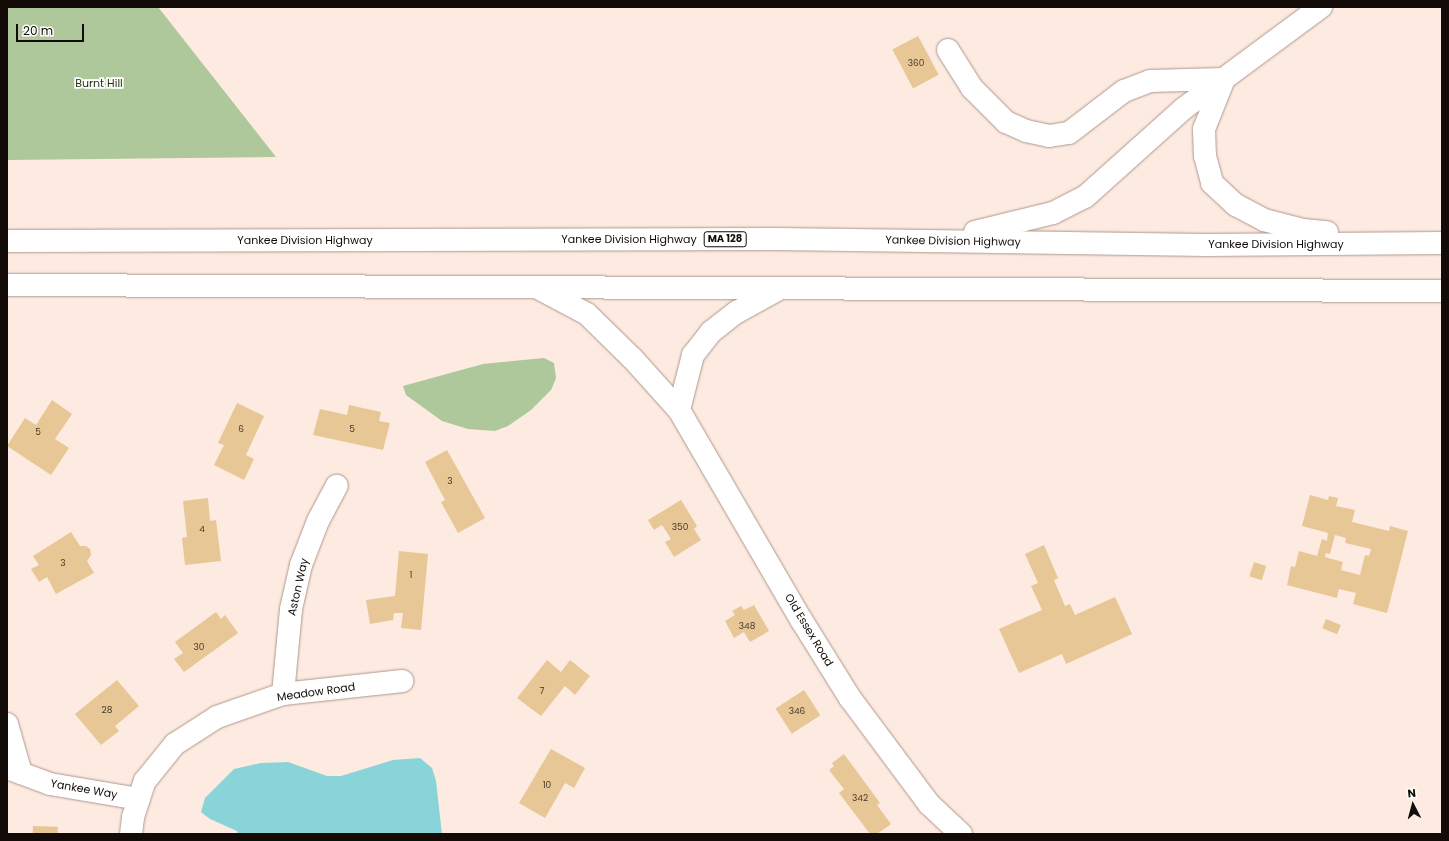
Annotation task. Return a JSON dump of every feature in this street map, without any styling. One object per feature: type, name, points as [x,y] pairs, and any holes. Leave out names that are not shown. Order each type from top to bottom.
[{"type":"main road","points":[[929,241],[999,228],[1053,213],[1085,197],[1183,109],[1321,7]]},
{"type":"main road","points":[[948,50],[972,88],[1006,122],[1026,132],[1049,136],[1069,134],[1124,92],[1150,81],[1224,79]]},
{"type":"main road","points":[[1224,79],[1204,128],[1205,156],[1212,183],[1236,205],[1264,220],[1303,230],[1442,243]]},
{"type":"main road","name":"Yankee Division Highway","points":[[7,241],[929,241],[1206,245],[1442,243]]},
{"type":"main road","points":[[7,285],[1442,291]]},
{"type":"main road","name":"Old Essex Road","points":[[538,287],[587,314],[634,359],[679,410],[802,621],[850,698],[929,804],[961,834]]},
{"type":"main road","points":[[679,410],[693,355],[710,332],[737,312],[779,289]]},
{"type":"main road","name":"Aston Way","points":[[283,694],[291,609],[301,565],[318,521],[338,486]]},
{"type":"main road","name":"Meadow Road","points":[[131,834],[133,817],[145,780],[175,744],[217,717],[283,694],[402,681]]},
{"type":"main road","points":[[7,724],[14,770]]},
{"type":"main road","name":"Yankee Way","points":[[14,770],[50,784],[139,799]]},
{"type":"green space","name":"Burnt Hill","points":[[7,7],[158,7],[276,157],[7,160]]},
{"type":"green space","points":[[544,358],[554,363],[556,378],[551,390],[531,410],[508,426],[495,431],[468,429],[442,421],[406,395],[403,386],[483,364]]},
{"type":"water","points":[[420,758],[432,768],[436,781],[442,834],[238,834],[237,831],[210,819],[201,812],[205,798],[234,769],[261,763],[288,762],[327,776],[341,776],[393,760]]},
{"type":"building","points":[[918,36],[939,75],[913,88],[892,50]]},
{"type":"building","points":[[52,400],[72,414],[55,439],[69,448],[51,475],[7,446],[25,418],[36,425]]},
{"type":"building","points":[[237,403],[264,416],[246,455],[254,459],[244,480],[214,465],[224,445],[218,443]]},
{"type":"building","points":[[349,405],[381,412],[379,421],[390,423],[383,450],[313,435],[320,409],[347,415]]},
{"type":"building","points":[[447,450],[485,518],[458,533],[441,502],[445,500],[425,462]]},
{"type":"building","points":[[1310,495],[1328,500],[1329,496],[1338,498],[1336,506],[1355,510],[1352,522],[1389,531],[1390,526],[1408,531],[1387,613],[1353,604],[1356,593],[1339,589],[1337,598],[1287,585],[1291,566],[1295,567],[1299,551],[1317,556],[1322,539],[1327,541],[1328,533],[1302,526]],"holes":[[[1335,535],[1346,538],[1345,543],[1371,549],[1369,556],[1365,555],[1360,575],[1341,570],[1343,562],[1325,557],[1326,553],[1330,554]]]},
{"type":"building","points":[[208,498],[210,521],[216,520],[221,561],[185,565],[182,538],[187,537],[183,501]]},
{"type":"building","points":[[681,500],[697,526],[694,529],[701,540],[674,557],[665,542],[671,539],[662,525],[654,530],[648,520]]},
{"type":"building","points":[[71,532],[80,546],[86,546],[90,549],[91,555],[87,561],[94,573],[56,594],[47,577],[39,582],[31,569],[39,565],[33,556]]},
{"type":"building","points":[[1044,545],[1058,578],[1054,580],[1065,606],[1070,604],[1075,615],[1115,597],[1132,634],[1066,664],[1062,654],[1019,673],[999,629],[1042,610],[1031,586],[1038,583],[1025,554]]},
{"type":"building","points":[[399,551],[428,554],[421,630],[401,628],[403,613],[394,613],[393,620],[370,624],[366,600],[395,596]]},
{"type":"building","points":[[1254,562],[1266,566],[1262,580],[1249,576]]},
{"type":"building","points":[[754,605],[769,631],[750,642],[744,632],[734,638],[725,621],[735,615],[732,611],[741,606],[744,610]]},
{"type":"building","points":[[216,612],[221,619],[225,615],[238,633],[184,672],[174,659],[183,653],[175,642]]},
{"type":"building","points":[[1326,619],[1341,625],[1337,634],[1322,628]]},
{"type":"building","points":[[547,660],[561,672],[570,660],[590,676],[575,695],[565,686],[541,716],[517,698]]},
{"type":"building","points":[[117,680],[139,706],[115,726],[119,731],[101,745],[75,714]]},
{"type":"building","points":[[804,690],[820,715],[792,734],[775,709]]},
{"type":"building","points":[[551,749],[585,768],[574,788],[565,783],[545,818],[519,803]]},
{"type":"building","points":[[844,754],[880,803],[877,805],[891,824],[877,834],[870,834],[839,793],[844,789],[829,770],[834,766],[832,763]]},
{"type":"building","points":[[33,826],[58,827],[58,834],[33,834]]}]
